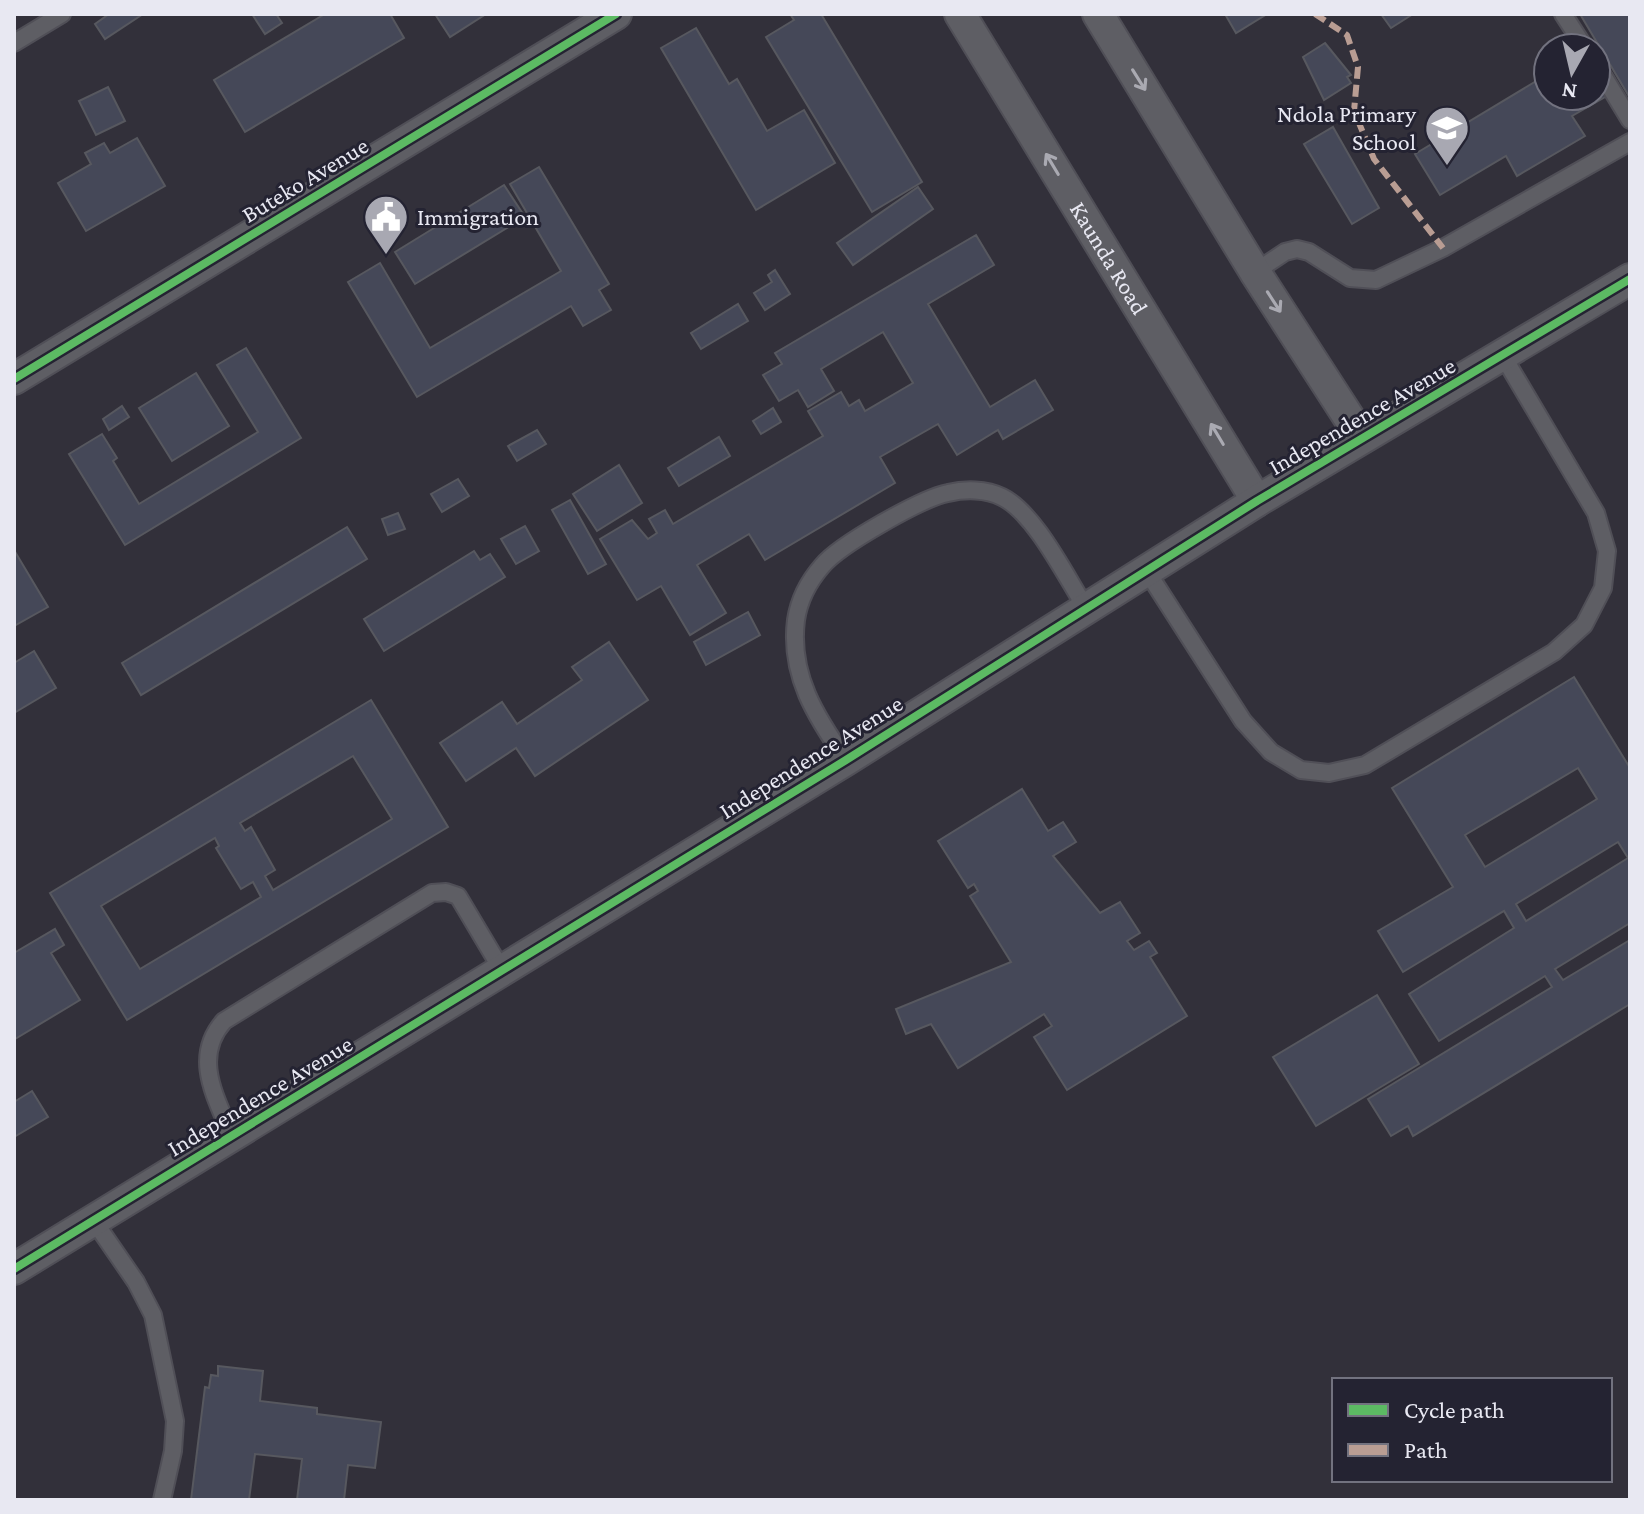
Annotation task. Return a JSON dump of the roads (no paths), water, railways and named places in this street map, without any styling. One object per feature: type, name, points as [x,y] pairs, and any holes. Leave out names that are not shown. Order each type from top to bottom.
[{"type":"street","name":"Buteko Avenue","points":[[14,379],[616,14]]},
{"type":"street","name":"Kaunda Road","points":[[960,14],[1257,501]]},
{"type":"street","points":[[1098,14],[1255,272],[1362,438]]},
{"type":"street","name":"Independence Avenue","points":[[14,1269],[846,760],[1086,608],[1148,573],[1257,501],[1630,279]]},
{"type":"lane","points":[[14,43],[62,14]]},
{"type":"lane","points":[[1563,14],[1575,32]]},
{"type":"lane","points":[[1612,90],[1630,120]]},
{"type":"lane","points":[[1255,272],[1285,252],[1297,249],[1309,252],[1350,278],[1376,280],[1443,248],[1630,142]]},
{"type":"lane","points":[[1148,573],[1243,721],[1271,752],[1301,770],[1329,773],[1365,765],[1540,660],[1584,625],[1603,588],[1607,551],[1596,513],[1503,356]]},
{"type":"lane","points":[[846,760],[820,722],[802,686],[795,647],[796,618],[804,591],[824,563],[857,540],[911,508],[946,493],[976,490],[999,496],[1015,505],[1034,529],[1086,608]]},
{"type":"lane","points":[[232,1137],[207,1075],[209,1045],[224,1021],[432,893],[446,892],[458,896],[502,970]]},
{"type":"lane","points":[[94,1221],[136,1282],[153,1315],[175,1421],[173,1451],[162,1500]]},
{"type":"place","name":"Ndola Primary School","points":[[1447,167]]},
{"type":"place","name":"Immigration","points":[[386,256]]}]
